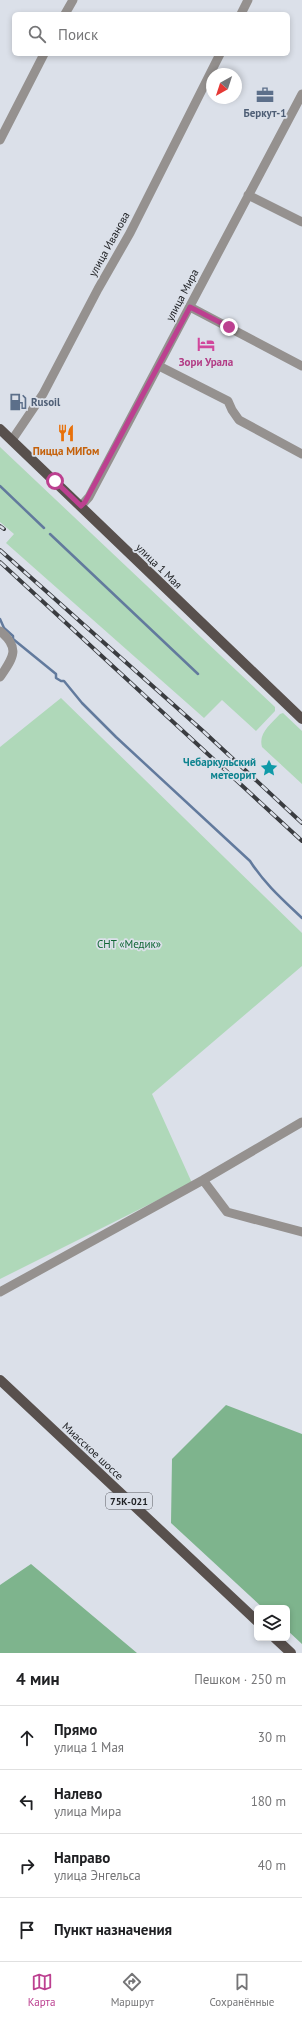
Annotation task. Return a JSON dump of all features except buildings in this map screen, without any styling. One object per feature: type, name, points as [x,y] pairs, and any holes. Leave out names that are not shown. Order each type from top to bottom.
[{"type":"main road","name":"улица 1 Мая","points":[[0,429],[302,719]]},
{"type":"main road","name":"Миасское шоссе","points":[[0,1380],[254,1618]]},
{"type":"main road","points":[[278,1641],[291,1653]]},
{"type":"street","points":[[66,12],[73,0]]},
{"type":"street","points":[[242,12],[248,0]]},
{"type":"street","points":[[0,140],[43,56]]},
{"type":"street","name":"улица Иванова","points":[[12,440],[43,394],[98,289],[130,233],[219,56]]},
{"type":"street","name":"улица Мира","points":[[81,506],[89,497],[302,94]]},
{"type":"street","points":[[248,196],[302,222]]},
{"type":"street","points":[[190,307],[302,366]]},
{"type":"street","points":[[158,366],[228,400],[232,410],[239,420],[302,454]]},
{"type":"street","points":[[0,630],[12,643],[13,657],[0,677]]},
{"type":"street","points":[[0,1292],[203,1180],[302,1122]]},
{"type":"street","points":[[203,1180],[227,1212],[302,1232]]},
{"type":"green space","points":[[0,447],[275,707],[275,711],[256,731],[222,700],[204,718],[6,543],[14,534],[0,522]]},
{"type":"green space","name":"СНТ «Медик»","points":[[61,698],[302,933],[302,966],[152,1094],[192,1183],[0,1279],[0,747]]},
{"type":"green space","points":[[283,713],[302,731],[302,784],[262,747],[262,737],[266,729],[280,714]]},
{"type":"green space","points":[[226,1405],[302,1434],[302,1644],[290,1633],[290,1605],[260,1605],[171,1523],[172,1459]]},
{"type":"green space","points":[[31,1564],[137,1653],[0,1653],[0,1585]]},
{"type":"waterway","points":[[0,486],[44,528]]},
{"type":"waterway","points":[[50,534],[198,674]]},
{"type":"waterway","points":[[0,619],[4,628],[13,636],[13,639],[56,674],[56,678],[64,681],[82,703],[116,737],[250,861],[267,884],[302,918]]},
{"type":"railway","points":[[0,526],[4,529]]},
{"type":"railway","points":[[0,550],[203,731],[302,823]]},
{"type":"railway","points":[[0,562],[302,841]]},
{"type":"place","name":"Беркут-1","points":[[265,95]]},
{"type":"place","name":"Зори Урала","points":[[206,344]]},
{"type":"place","name":"Rusoil","points":[[18,402]]},
{"type":"place","name":"Пицца МИГом","points":[[66,433]]},
{"type":"place","name":"Чебаркульский метеорит","points":[[269,768]]},
{"type":"route","points":[[55,481],[81,506],[89,497],[190,307],[229,327]]}]
